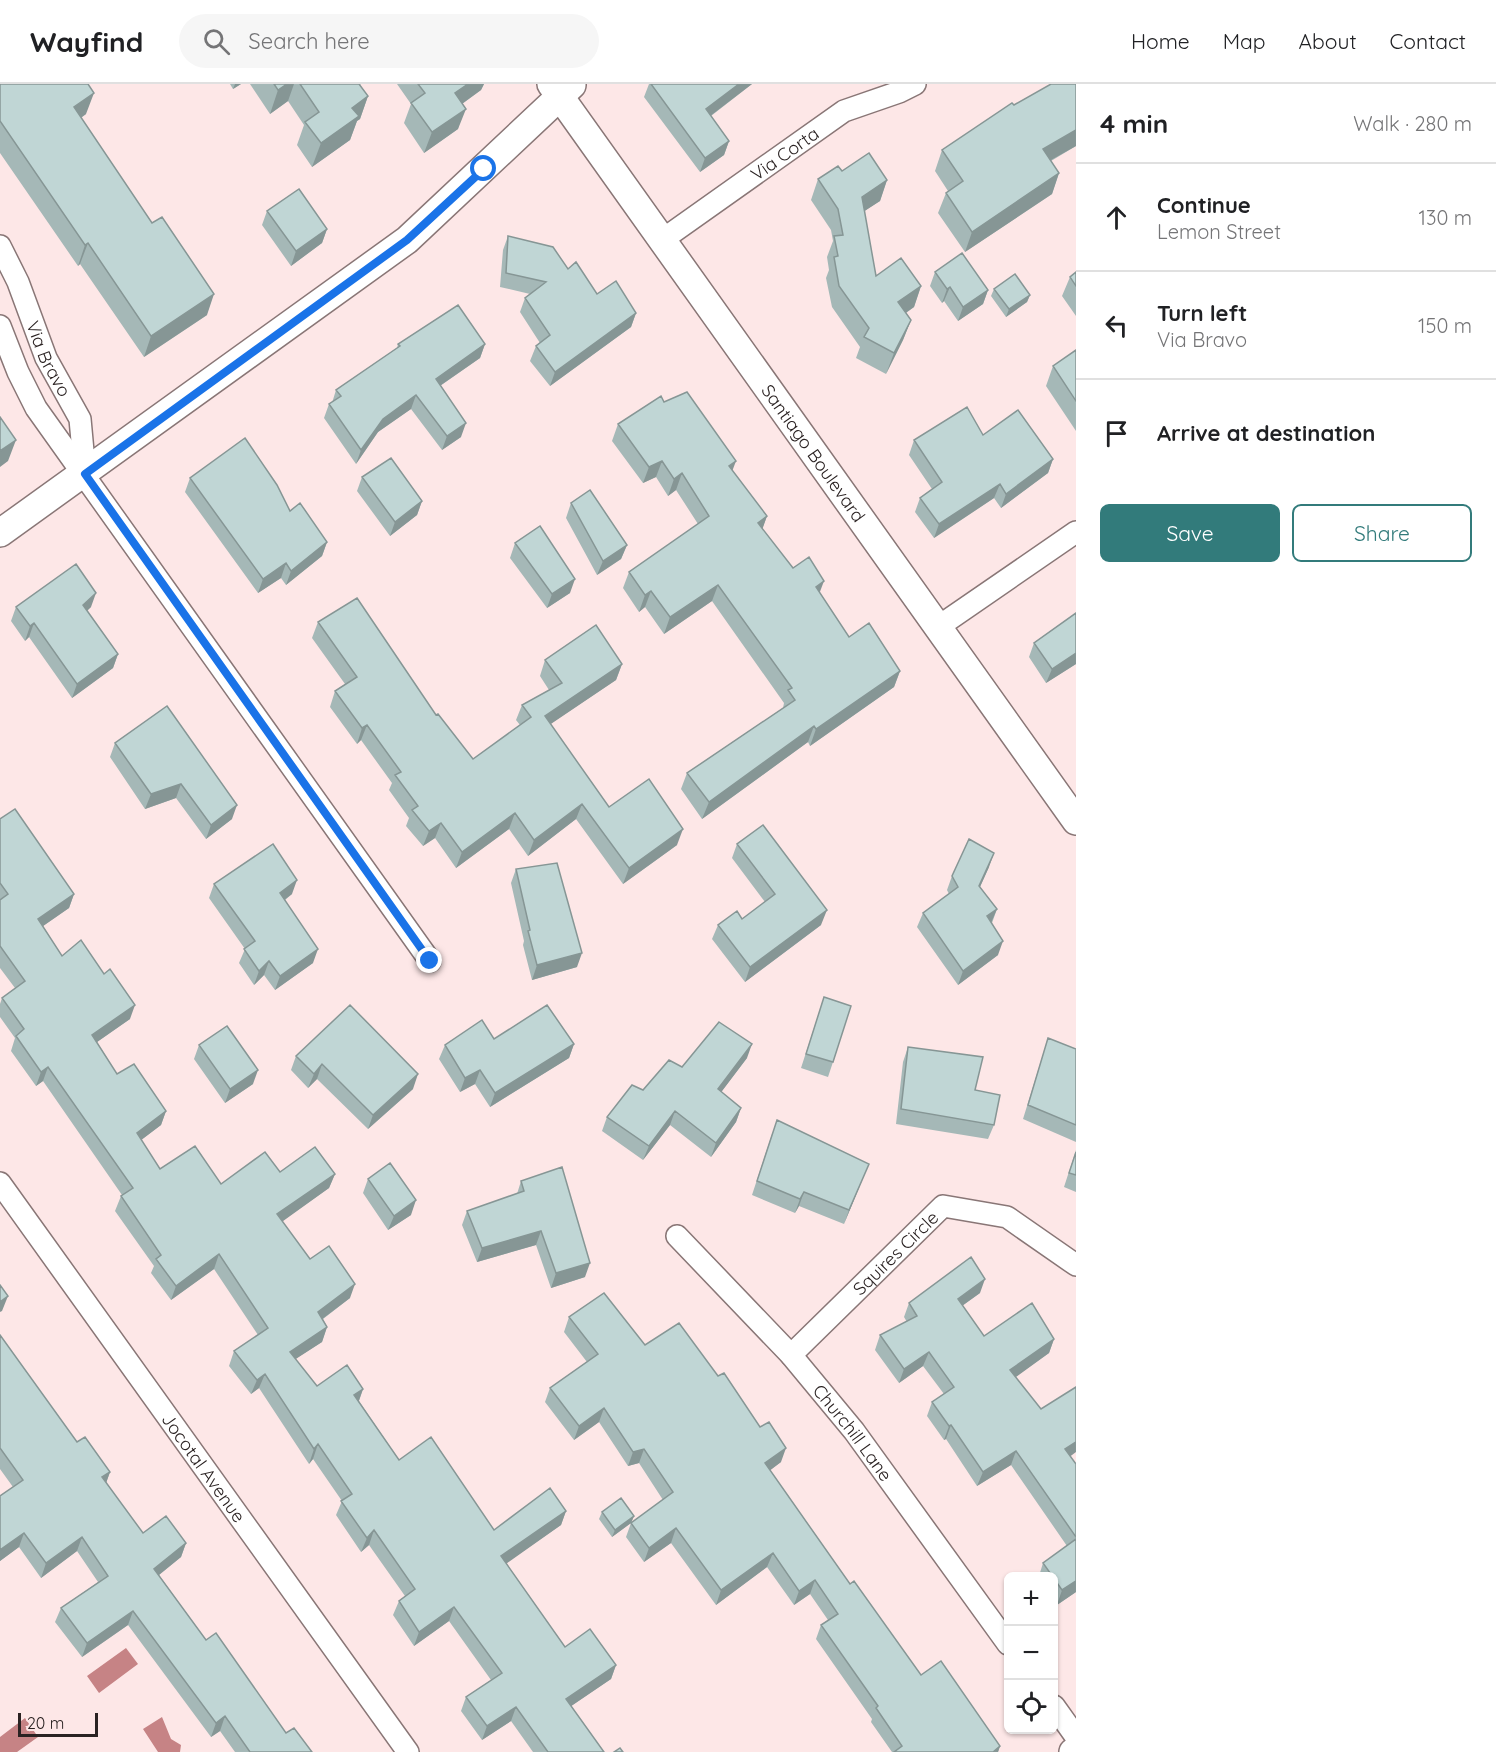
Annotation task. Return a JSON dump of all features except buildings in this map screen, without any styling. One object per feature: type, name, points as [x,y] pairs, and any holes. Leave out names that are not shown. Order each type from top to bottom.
[{"type":"street","name":"Via Corta","points":[[662,240],[844,111],[915,84]]},
{"type":"street","name":"Santiago Boulevard","points":[[561,88],[662,240],[1076,821]]},
{"type":"street","points":[[0,533],[407,240],[561,88]]},
{"type":"street","name":"Via Bravo","points":[[0,246],[18,282],[46,358],[80,419],[85,474]]},
{"type":"street","name":"Via Bravo","points":[[0,326],[18,372],[36,408],[430,961]]},
{"type":"street","points":[[938,627],[1076,532]]},
{"type":"street","name":"Jocotal Avenue","points":[[0,1183],[408,1752]]},
{"type":"street","name":"Squires Circle","points":[[791,1355],[943,1206],[1007,1217],[1076,1265]]},
{"type":"street","name":"Churchill Lane","points":[[677,1236],[791,1355],[854,1431],[1004,1638]]},
{"type":"street","points":[[1058,1713],[1076,1737]]},
{"type":"shaded area","points":[[126,1648],[138,1664],[99,1693],[87,1676]]},
{"type":"shaded area","points":[[162,1717],[171,1739],[181,1745],[180,1752],[158,1752],[143,1729]]},
{"type":"shaded area","points":[[25,1718],[38,1737],[17,1752],[0,1752],[0,1737]]},
{"type":"route","points":[[430,961],[85,474],[407,240],[484,169]]}]
